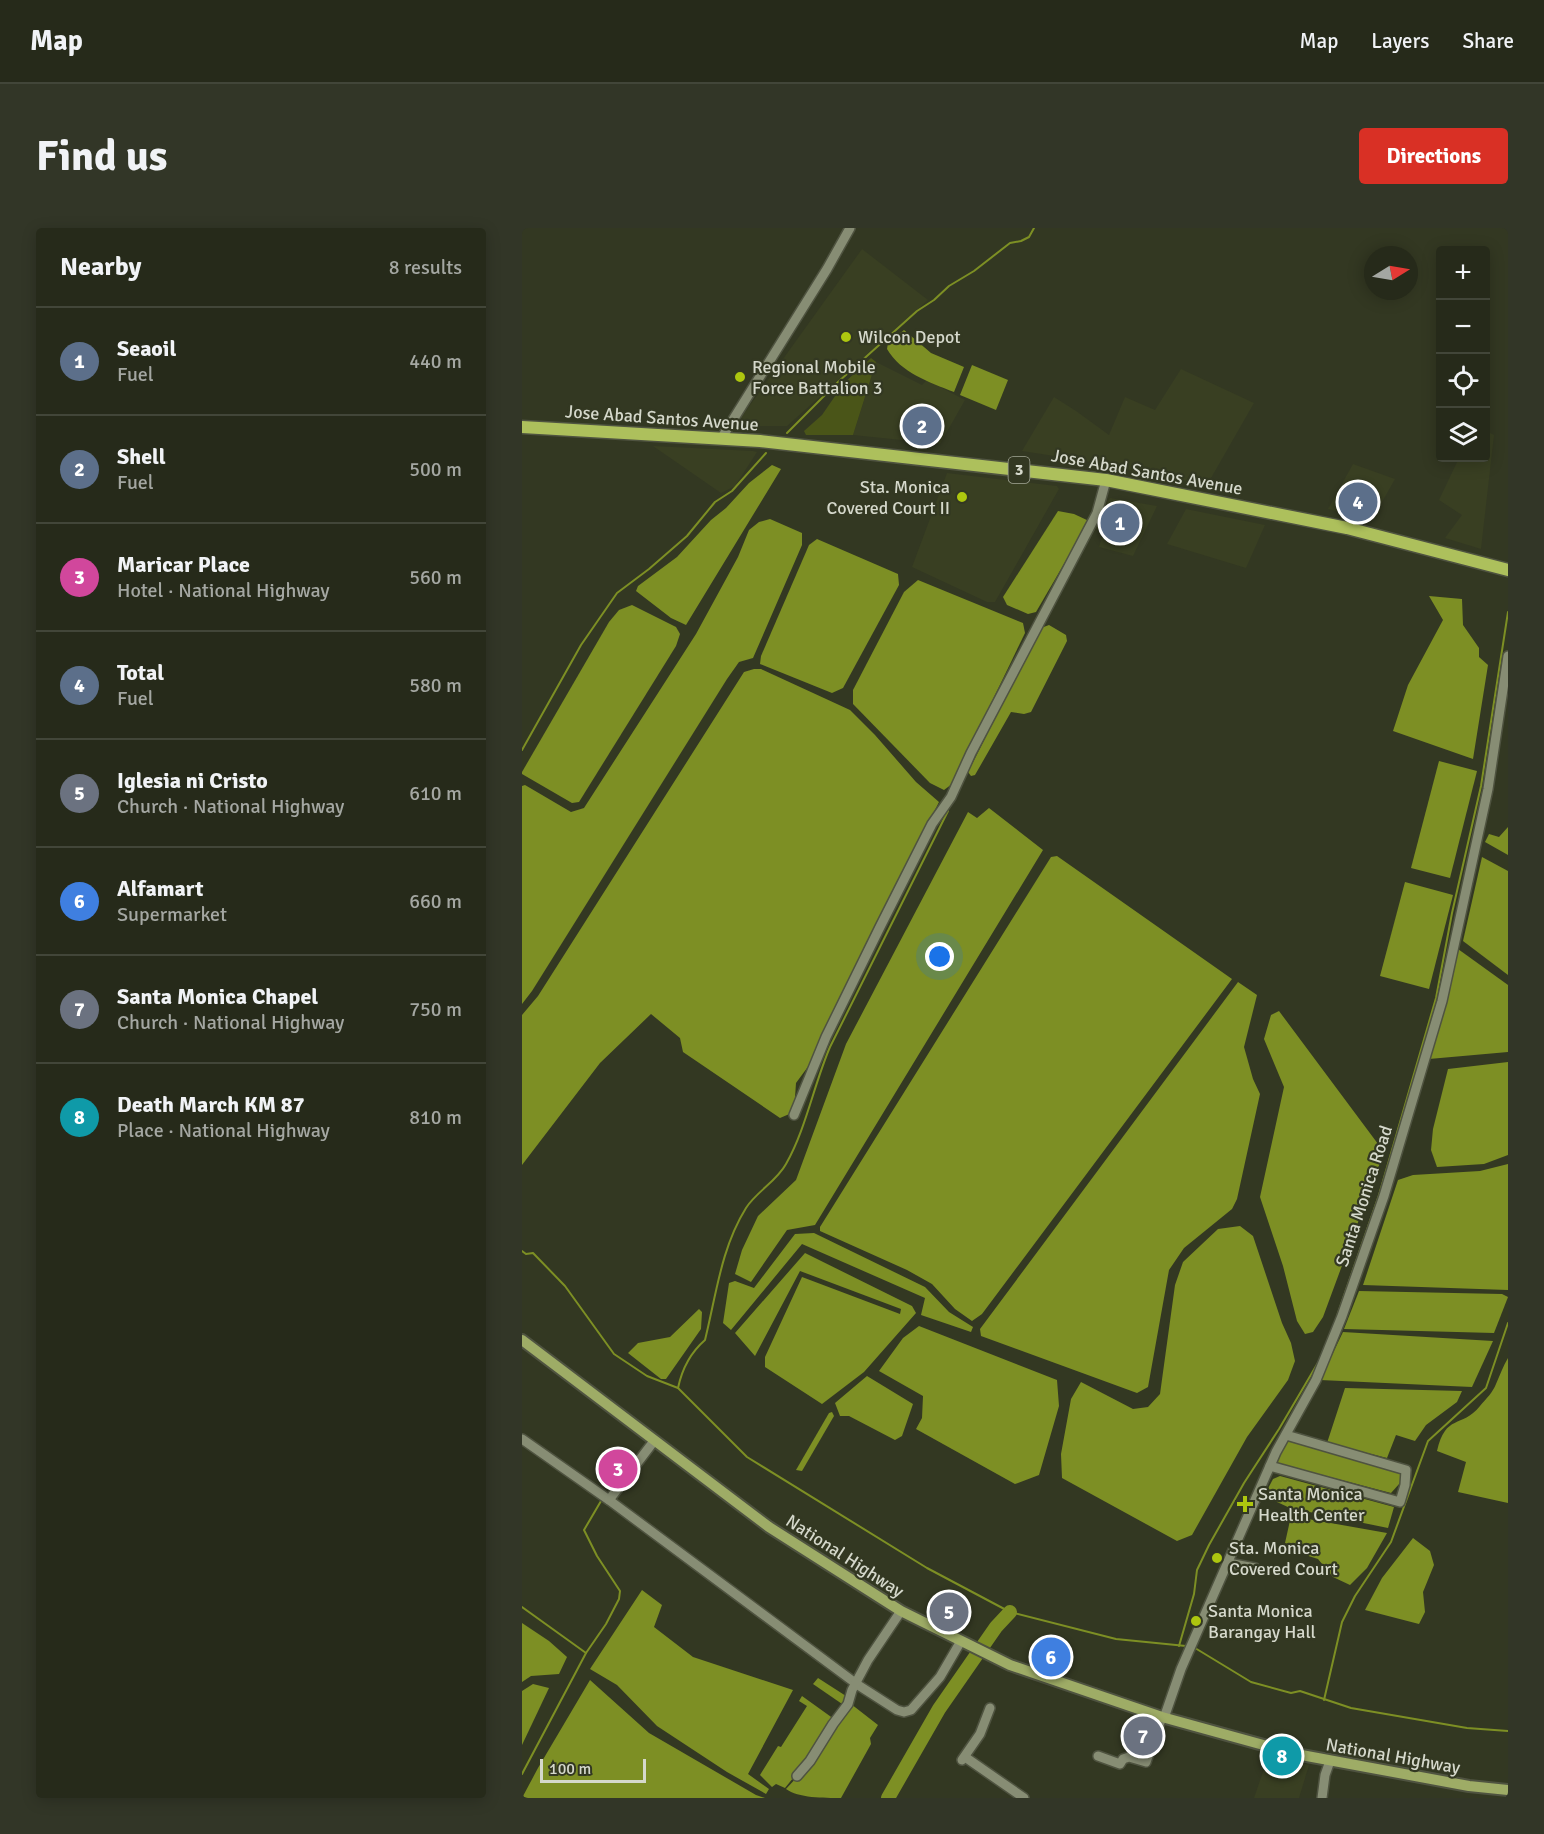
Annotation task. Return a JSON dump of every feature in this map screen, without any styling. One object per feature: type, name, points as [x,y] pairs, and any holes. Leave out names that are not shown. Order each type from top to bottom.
[{"type":"highway","name":"Jose Abad Santos Avenue","points":[[522,427],[721,439],[866,452],[1106,480],[1347,528],[1508,570]]},
{"type":"main road","name":"National Highway","points":[[522,1340],[769,1527],[901,1611],[1010,1665],[1163,1718],[1296,1754],[1508,1791]]},
{"type":"street","points":[[721,439],[850,228]]},
{"type":"street","points":[[794,1115],[826,1037],[890,906],[932,824],[951,797],[976,743],[1097,513],[1106,480]]},
{"type":"street","name":"Santa Monica Road","points":[[1098,1756],[1120,1764],[1123,1759],[1129,1757],[1146,1762],[1191,1648],[1270,1466],[1316,1380],[1342,1316],[1384,1196],[1442,1001],[1488,789],[1508,656]]},
{"type":"street","points":[[1270,1466],[1400,1502],[1406,1485],[1406,1470],[1286,1435]]},
{"type":"street","points":[[522,1439],[897,1710],[904,1712],[911,1710],[940,1677],[962,1642]]},
{"type":"street","points":[[609,1500],[654,1441]]},
{"type":"street","points":[[1228,1563],[1255,1568]]},
{"type":"street","points":[[797,1776],[810,1761],[848,1704],[856,1682],[868,1660],[901,1611]]},
{"type":"street","points":[[990,1708],[984,1728],[963,1759],[1024,1798]]},
{"type":"street","points":[[1322,1798],[1325,1775],[1330,1761]]},
{"type":"shaded area","name":"Wilcon Depot","points":[[862,249],[928,300],[787,426],[735,426]]},
{"type":"shaded area","points":[[904,330],[931,353],[964,367],[954,392],[916,376],[893,357],[887,349],[888,343]]},
{"type":"shaded area","points":[[871,358],[876,362],[853,435],[806,435],[804,431],[822,415],[844,383]]},
{"type":"shaded area","points":[[876,362],[922,385],[927,380],[965,400],[940,444],[853,435]]},
{"type":"shaded area","points":[[972,365],[1008,380],[996,410],[960,395]]},
{"type":"shaded area","points":[[1181,369],[1254,403],[1207,485],[1022,451],[1054,397],[1109,435],[1125,397],[1155,410]]},
{"type":"shaded area","points":[[1490,433],[1494,435],[1481,549],[1445,538],[1462,515],[1439,500],[1457,462],[1490,462]]},
{"type":"shaded area","points":[[653,446],[757,452],[735,486],[721,493]]},
{"type":"shaded area","points":[[1353,464],[1395,479],[1372,520],[1328,509]]},
{"type":"shaded area","points":[[772,465],[781,469],[686,625],[671,618],[636,591],[638,586],[677,557],[749,483]]},
{"type":"shaded area","points":[[947,473],[1057,486],[1059,489],[995,602],[987,602],[912,567]]},
{"type":"shaded area","points":[[1110,498],[1157,506],[1133,556],[1099,547],[1104,531],[1094,528]]},
{"type":"shaded area","points":[[1186,509],[1265,525],[1246,568],[1167,544]]},
{"type":"shaded area","points":[[1058,511],[1074,514],[1089,521],[1036,612],[1028,614],[1007,605],[1003,597]]},
{"type":"shaded area","points":[[770,519],[802,533],[802,545],[753,658],[739,662],[727,679],[522,1004],[522,786],[525,785],[571,812],[584,808],[696,634],[738,557],[749,530],[759,522]]},
{"type":"shaded area","points":[[817,539],[898,574],[899,585],[843,688],[832,693],[760,664],[761,656],[809,545]]},
{"type":"shaded area","points":[[918,580],[1023,623],[1025,633],[952,784],[944,790],[930,783],[853,704],[853,690],[904,592]]},
{"type":"shaded area","points":[[1429,596],[1462,599],[1463,625],[1479,648],[1479,657],[1488,665],[1473,759],[1393,731],[1408,685],[1443,620]]},
{"type":"shaded area","points":[[632,605],[676,627],[680,634],[676,646],[579,802],[572,803],[522,772],[609,622],[619,610]]},
{"type":"shaded area","points":[[1049,625],[1066,635],[1067,641],[1031,712],[1024,714],[1011,712],[975,775],[971,776],[968,772],[1041,628]]},
{"type":"shaded area","points":[[761,669],[850,710],[916,782],[939,802],[821,1036],[818,1053],[796,1083],[794,1112],[780,1118],[683,1052],[680,1038],[651,1014],[600,1063],[522,1165],[522,1015],[538,996],[744,672]]},
{"type":"shaded area","points":[[1439,761],[1477,771],[1450,878],[1411,868]]},
{"type":"shaded area","points":[[989,808],[1043,850],[815,1225],[787,1230],[751,1282],[735,1274],[742,1250],[758,1216],[796,1180],[846,1044],[968,812],[977,818]]},
{"type":"shaded area","points":[[1508,827],[1508,855],[1485,842],[1489,834],[1499,837]]},
{"type":"shaded area","points":[[1057,856],[1232,979],[982,1314],[972,1321],[955,1309],[932,1284],[907,1270],[820,1231],[820,1227],[1051,857]]},
{"type":"shaded area","points":[[1482,857],[1508,871],[1508,975],[1463,941]]},
{"type":"shaded area","points":[[1405,882],[1453,895],[1429,989],[1380,976]]},
{"type":"shaded area","points":[[1458,949],[1508,985],[1508,1052],[1429,1059]]},
{"type":"shaded area","points":[[1238,982],[1257,995],[1244,1047],[1260,1094],[1237,1199],[1232,1209],[1184,1248],[1169,1270],[1148,1387],[1137,1393],[981,1336],[980,1329]]},
{"type":"shaded area","points":[[1279,1011],[1384,1152],[1323,1317],[1313,1332],[1305,1334],[1297,1321],[1283,1266],[1260,1197],[1284,1087],[1264,1039],[1271,1015]]},
{"type":"shaded area","points":[[1508,1062],[1508,1155],[1484,1164],[1437,1167],[1431,1150],[1433,1129],[1448,1069]]},
{"type":"shaded area","points":[[1508,1164],[1508,1290],[1363,1285],[1398,1180],[1413,1175],[1480,1171]]},
{"type":"shaded area","points":[[1240,1226],[1253,1236],[1291,1343],[1295,1361],[1288,1380],[1247,1437],[1192,1535],[1177,1541],[1062,1478],[1061,1454],[1071,1399],[1081,1382],[1133,1409],[1148,1407],[1160,1394],[1175,1285],[1183,1262],[1218,1229]]},
{"type":"shaded area","points":[[814,1233],[925,1287],[949,1312],[973,1327],[971,1332],[921,1315],[925,1298],[802,1244],[731,1330],[723,1323],[729,1283],[735,1281],[754,1288],[795,1234]]},
{"type":"shaded area","points":[[805,1253],[912,1306],[916,1313],[864,1372],[822,1404],[765,1367],[765,1357],[802,1277],[900,1314],[901,1309],[800,1271],[755,1356],[735,1333]]},
{"type":"shaded area","points":[[1359,1291],[1502,1294],[1508,1297],[1494,1333],[1344,1329]]},
{"type":"shaded area","points":[[699,1309],[702,1312],[701,1329],[666,1379],[661,1379],[628,1353],[638,1343],[670,1337]]},
{"type":"shaded area","points":[[919,1326],[1057,1380],[1059,1406],[1039,1475],[1015,1484],[916,1429],[922,1418],[923,1396],[879,1371],[903,1338]]},
{"type":"shaded area","points":[[1343,1332],[1493,1341],[1472,1387],[1320,1380]]},
{"type":"shaded area","points":[[1508,1358],[1508,1503],[1458,1492],[1466,1462],[1437,1451],[1445,1431],[1473,1413],[1489,1395]]},
{"type":"shaded area","points":[[867,1376],[913,1404],[902,1436],[895,1440],[849,1416],[840,1416],[835,1403]]},
{"type":"shaded area","points":[[1345,1388],[1462,1391],[1457,1402],[1426,1425],[1415,1441],[1396,1435],[1387,1458],[1327,1443]]},
{"type":"shaded area","points":[[832,1412],[834,1416],[802,1471],[796,1470],[829,1413]]},
{"type":"shaded area","points":[[1293,1441],[1404,1471],[1400,1483],[1391,1493],[1276,1463],[1287,1442]]},
{"type":"shaded area","points":[[1280,1476],[1394,1507],[1388,1528],[1290,1508],[1264,1496],[1273,1479]]},
{"type":"shaded area","points":[[1291,1516],[1387,1533],[1367,1568],[1350,1585],[1333,1577],[1318,1559],[1299,1553],[1299,1547],[1285,1543]]},
{"type":"shaded area","points":[[1413,1538],[1430,1551],[1434,1565],[1423,1592],[1425,1612],[1419,1624],[1365,1610],[1382,1578]]},
{"type":"shaded area","points":[[642,1590],[662,1605],[654,1627],[693,1657],[793,1690],[748,1774],[769,1789],[766,1794],[727,1772],[657,1726],[617,1685],[590,1669]]},
{"type":"shaded area","points":[[522,1623],[549,1641],[567,1657],[559,1674],[531,1676],[522,1682]]},
{"type":"shaded area","points":[[818,1678],[846,1696],[845,1706],[813,1684]]},
{"type":"shaded area","points":[[590,1680],[649,1733],[765,1798],[522,1798]]},
{"type":"shaded area","points":[[533,1684],[549,1688],[522,1745],[522,1691]]},
{"type":"shaded area","points":[[802,1696],[834,1719],[806,1762],[785,1788],[776,1784],[772,1787],[760,1775],[807,1706],[799,1701]]},
{"type":"shaded area","points":[[851,1704],[878,1725],[870,1738],[871,1744],[841,1798],[804,1796],[786,1789],[811,1762]]},
{"type":"shaded area","points":[[1269,1754],[1309,1765],[1299,1798],[1254,1798]]},
{"type":"waterway","points":[[787,433],[838,382],[917,311],[1010,243],[1029,237],[1034,228]]},
{"type":"waterway","points":[[522,750],[581,645],[617,593],[687,536],[715,502],[732,491],[766,453]]},
{"type":"waterway","points":[[1337,1316],[1379,1195],[1436,998],[1452,913],[1481,786],[1508,612]]},
{"type":"waterway","points":[[678,1388],[687,1362],[705,1340],[720,1272],[738,1223],[750,1202],[786,1164],[830,1047],[948,811]]},
{"type":"waterway","points":[[522,1251],[526,1254],[533,1253],[565,1286],[614,1354],[647,1376],[678,1388],[747,1457],[927,1568],[1010,1612],[1116,1639],[1186,1646]]},
{"type":"waterway","points":[[1324,1700],[1342,1622],[1355,1596],[1391,1542],[1428,1441],[1486,1388],[1508,1323]]},
{"type":"waterway","points":[[1179,1646],[1194,1594],[1197,1570],[1209,1545],[1319,1361],[1326,1344]]},
{"type":"waterway","points":[[522,1774],[586,1653],[606,1624],[619,1599],[620,1591],[597,1556],[584,1530],[601,1501]]},
{"type":"waterway","points":[[522,1607],[586,1653]]},
{"type":"waterway","points":[[888,1798],[939,1709],[996,1627],[1010,1612]]},
{"type":"waterway","points":[[1195,1648],[1251,1682],[1291,1693],[1300,1691],[1351,1708],[1467,1728],[1508,1731]]},
{"type":"place","name":"Wilcon Depot","points":[[846,337]]},
{"type":"place","name":"Regional Mobile Force Battalion 3","points":[[740,377]]},
{"type":"place","name":"Shell","points":[[922,426]]},
{"type":"place","name":"Sta. Monica Covered Court II","points":[[962,497]]},
{"type":"place","name":"Total","points":[[1358,502]]},
{"type":"place","name":"Seaoil","points":[[1120,523]]},
{"type":"place","name":"Maricar Place","points":[[618,1469]]},
{"type":"place","name":"Santa Monica Health Center","points":[[1245,1504]]},
{"type":"place","name":"Sta. Monica Covered Court","points":[[1217,1558]]},
{"type":"place","name":"Iglesia ni Cristo","points":[[949,1612]]},
{"type":"place","name":"Santa Monica Barangay Hall","points":[[1196,1621]]},
{"type":"place","name":"Alfamart","points":[[1051,1657]]},
{"type":"place","name":"Santa Monica Chapel","points":[[1143,1736]]},
{"type":"place","name":"Death March KM 87","points":[[1282,1756]]}]
